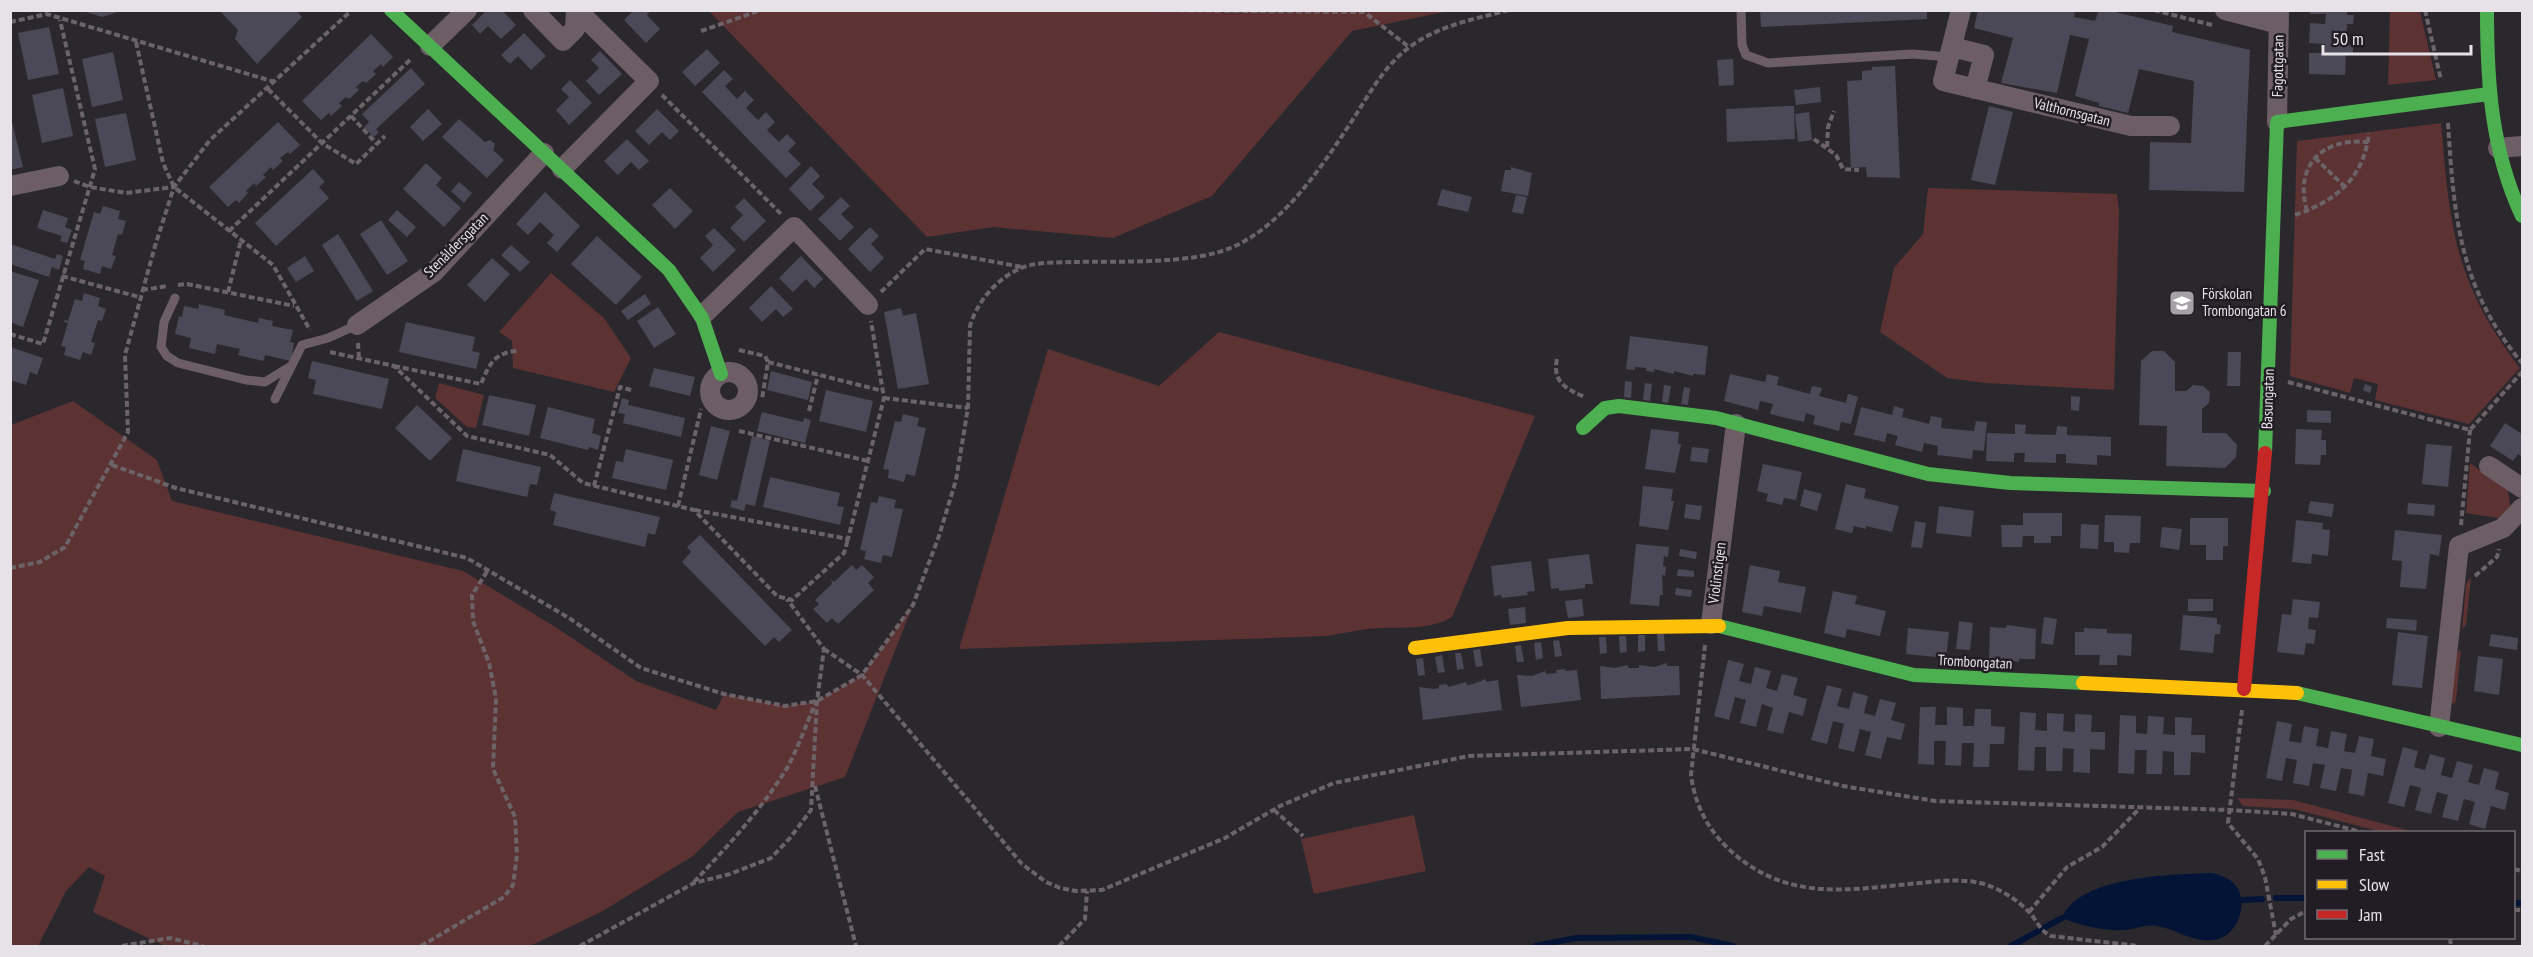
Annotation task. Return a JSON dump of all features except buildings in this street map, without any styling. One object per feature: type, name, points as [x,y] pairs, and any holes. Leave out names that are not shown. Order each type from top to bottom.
[{"type":"street","points":[[391,10],[669,270],[703,315],[717,352],[721,374]]},
{"type":"street","points":[[429,45],[467,10]]},
{"type":"street","points":[[533,10],[563,41],[575,29],[577,10]]},
{"type":"street","points":[[562,169],[649,81],[577,10]]},
{"type":"street","name":"Valthornsgatan","points":[[1961,10],[1943,81],[2131,126],[2170,126]]},
{"type":"street","points":[[2487,10],[2488,94],[2498,148],[2507,180],[2523,216]]},
{"type":"street","points":[[2221,18],[2279,17]]},
{"type":"street","name":"Fagottgatan","points":[[2277,122],[2279,17]]},
{"type":"street","points":[[1951,52],[1984,55],[1975,89]]},
{"type":"street","points":[[2277,122],[2488,94]]},
{"type":"street","name":"Basungatan","points":[[2244,689],[2264,490],[2277,122]]},
{"type":"street","points":[[2498,148],[2523,146]]},
{"type":"street","name":"Stenåldersgatan","points":[[357,325],[434,272],[544,153]]},
{"type":"street","points":[[10,186],[59,176]]},
{"type":"street","points":[[703,315],[794,226],[868,305]]},
{"type":"street","points":[[1583,428],[1605,408],[1619,406],[1716,418],[1928,474],[2010,483],[2264,490]]},
{"type":"street","name":"Violinstigen","points":[[1415,648],[1568,628],[1711,624],[1736,424]]},
{"type":"street","points":[[2490,466],[2523,488]]},
{"type":"street","points":[[2439,727],[2459,546],[2503,528],[2523,508]]},
{"type":"street","name":"Trombongatan","points":[[1711,624],[1914,675],[1974,680],[2244,689]]},
{"type":"street","points":[[2244,689],[2304,694],[2523,746]]},
{"type":"lane","points":[[1741,10],[1742,45],[1746,55],[1768,63],[1951,52]]},
{"type":"lane","points":[[175,298],[164,322],[161,347],[167,356],[178,363],[246,380],[265,382],[291,366]]},
{"type":"lane","points":[[274,399],[302,345],[328,338],[357,325]]},
{"type":"path","points":[[701,31],[760,10]]},
{"type":"path","points":[[1143,10],[1364,12],[1409,47]]},
{"type":"path","points":[[112,465],[176,488],[467,558],[569,618],[641,668],[724,694],[785,706],[817,701],[862,675],[913,605],[939,536],[956,480],[968,408],[968,336],[973,314],[995,285],[1023,267],[1039,263],[1201,256],[1235,247],[1270,221],[1298,193],[1330,155],[1378,80],[1409,47],[1440,29],[1509,10]]},
{"type":"path","points":[[2154,10],[2221,18]]},
{"type":"path","points":[[2425,10],[2445,99],[2454,202],[2463,255],[2494,325],[2523,363]]},
{"type":"path","points":[[10,22],[47,14],[60,20],[275,82]]},
{"type":"path","points":[[10,334],[43,344],[95,169],[60,20]]},
{"type":"path","points":[[136,42],[163,163],[174,188],[273,265],[295,307],[324,351],[481,384],[488,366],[496,356],[504,352],[518,351]]},
{"type":"path","points":[[230,231],[429,45]]},
{"type":"path","points":[[649,81],[794,226]]},
{"type":"path","points":[[268,89],[322,143],[356,164],[385,136]]},
{"type":"path","points":[[1827,148],[1828,128],[1834,111]]},
{"type":"path","points":[[351,116],[377,144]]},
{"type":"path","points":[[2292,216],[2323,204],[2345,187],[2363,162],[2369,128]]},
{"type":"path","points":[[1814,139],[1836,154],[1843,168],[1859,170]]},
{"type":"path","points":[[2307,211],[2302,193],[2304,178],[2315,158],[2334,144],[2352,141],[2368,142]]},
{"type":"path","points":[[2315,158],[2345,187]]},
{"type":"path","points":[[90,187],[126,193],[174,188]]},
{"type":"path","points":[[228,292],[241,240]]},
{"type":"path","points":[[694,510],[777,596],[792,600],[844,553],[848,539],[884,398],[868,305],[925,249],[1023,267]]},
{"type":"path","points":[[62,276],[140,297]]},
{"type":"path","points":[[142,290],[187,284],[295,307]]},
{"type":"path","points":[[717,352],[727,347],[765,356],[768,362],[762,399]]},
{"type":"path","points":[[1557,359],[1555,370],[1561,383],[1573,393],[1595,403],[1600,412]]},
{"type":"path","points":[[768,362],[882,391]]},
{"type":"path","points":[[394,366],[467,436],[550,455],[583,483],[694,510],[848,539]]},
{"type":"path","points":[[2459,546],[2470,430],[2523,372]]},
{"type":"path","points":[[809,411],[818,375]]},
{"type":"path","points":[[2288,382],[2470,430]]},
{"type":"path","points":[[594,486],[620,387],[631,390]]},
{"type":"path","points":[[884,398],[968,408]]},
{"type":"path","points":[[678,506],[701,409]]},
{"type":"path","points":[[739,431],[868,461]]},
{"type":"path","points":[[2474,585],[2475,574],[2497,556],[2503,528]]},
{"type":"path","points":[[421,946],[504,897],[513,885],[518,855],[515,817],[493,769],[496,698],[489,663],[473,621],[472,596],[488,570]]},
{"type":"path","points":[[787,599],[824,649],[862,675],[1022,864],[1046,882],[1076,891],[1102,890],[1163,866],[1225,838],[1274,810],[1334,783],[1469,756],[1693,749],[1843,786],[1935,801],[2292,814],[2357,831]]},
{"type":"path","points":[[1711,624],[1706,643],[1693,749],[1691,775],[1694,796],[1702,814],[1724,845],[1758,871],[1792,886],[1824,890],[1953,880],[1976,882],[2007,895],[2029,912],[2044,933],[2138,946]]},
{"type":"path","points":[[580,946],[694,883],[730,874],[771,858],[811,810],[817,701],[824,649]]},
{"type":"path","points":[[2244,689],[2228,823],[2231,829],[2244,839],[2258,859],[2276,935]]},
{"type":"path","points":[[694,883],[734,841],[775,785],[788,765],[817,701]]},
{"type":"path","points":[[814,782],[856,946]]},
{"type":"path","points":[[2029,912],[2067,867],[2102,847],[2140,808]]},
{"type":"path","points":[[1274,810],[1303,836]]},
{"type":"path","points":[[1059,946],[1085,919],[1087,891]]},
{"type":"path","points":[[2265,946],[2291,919],[2305,912]]},
{"type":"path","points":[[122,946],[170,938],[202,946]]},
{"type":"shaded area","points":[[709,11],[1449,11],[1352,31],[1212,196],[1113,238],[993,227],[927,237]]},
{"type":"shaded area","points":[[2390,11],[2420,11],[2436,80],[2388,85]]},
{"type":"shaded area","points":[[2441,123],[2453,224],[2468,280],[2498,337],[2520,368],[2469,424],[2375,400],[2378,384],[2354,378],[2350,393],[2290,376],[2297,141]]},
{"type":"shaded area","points":[[1928,188],[2117,194],[2119,211],[2114,390],[1986,383],[1947,378],[1880,332],[1894,268],[1923,234]]},
{"type":"shaded area","points":[[551,273],[604,318],[631,358],[614,392],[513,368],[512,341],[499,332]]},
{"type":"shaded area","points":[[1219,332],[1535,416],[1452,617],[1427,626],[1369,629],[1327,636],[959,649],[1048,349],[1159,386]]},
{"type":"shaded area","points":[[439,383],[484,395],[476,428],[467,427],[435,398]]},
{"type":"shaded area","points":[[73,401],[157,460],[172,501],[463,571],[557,628],[636,681],[716,710],[724,694],[785,706],[817,701],[862,675],[913,605],[845,777],[738,812],[693,856],[601,912],[530,946],[163,945],[93,912],[105,876],[89,867],[66,891],[38,946],[11,946],[11,425]]},
{"type":"shaded area","points":[[2470,463],[2508,490],[2510,506],[2498,518],[2466,513]]},
{"type":"shaded area","points":[[2471,577],[2466,625],[2462,629],[2466,584]]},
{"type":"shaded area","points":[[2461,649],[2454,704],[2451,702],[2457,653]]},
{"type":"shaded area","points":[[2237,798],[2293,800],[2411,831],[2378,831],[2294,809],[2243,806]]},
{"type":"shaded area","points":[[1414,815],[1426,871],[1314,894],[1301,839]]},
{"type":"water","points":[[2213,873],[2234,883],[2242,902],[2234,927],[2222,938],[2199,940],[2153,926],[2125,930],[2101,929],[2062,918],[2071,904],[2087,893],[2107,886],[2152,877]]},
{"type":"waterway","points":[[2276,898],[2305,898]]},
{"type":"waterway","points":[[2242,900],[2262,899]]},
{"type":"waterway","points":[[2515,903],[2522,903]]},
{"type":"waterway","points":[[2011,946],[2062,918]]},
{"type":"waterway","points":[[1535,946],[1576,938],[1691,937],[1733,946]]},
{"type":"traffic: fast","points":[[391,10],[669,270],[702,318],[721,374]]},
{"type":"traffic: fast","points":[[2487,10],[2488,63],[2497,141],[2503,166],[2522,216]]},
{"type":"traffic: fast","points":[[2265,453],[2277,122],[2489,94]]},
{"type":"traffic: fast","points":[[1583,428],[1605,408],[1619,406],[1716,418],[1928,474],[2010,483],[2264,491]]},
{"type":"traffic: fast","points":[[1719,626],[1914,675],[2083,683]]},
{"type":"traffic: fast","points":[[2297,693],[2522,745]]},
{"type":"traffic: slow","points":[[1415,648],[1568,628],[1719,626]]},
{"type":"traffic: slow","points":[[2083,683],[2297,693]]},
{"type":"traffic: jam","points":[[2244,689],[2265,453]]},
{"type":"place","name":"Förskolan Trombongatan 6","points":[[2182,303]]}]
